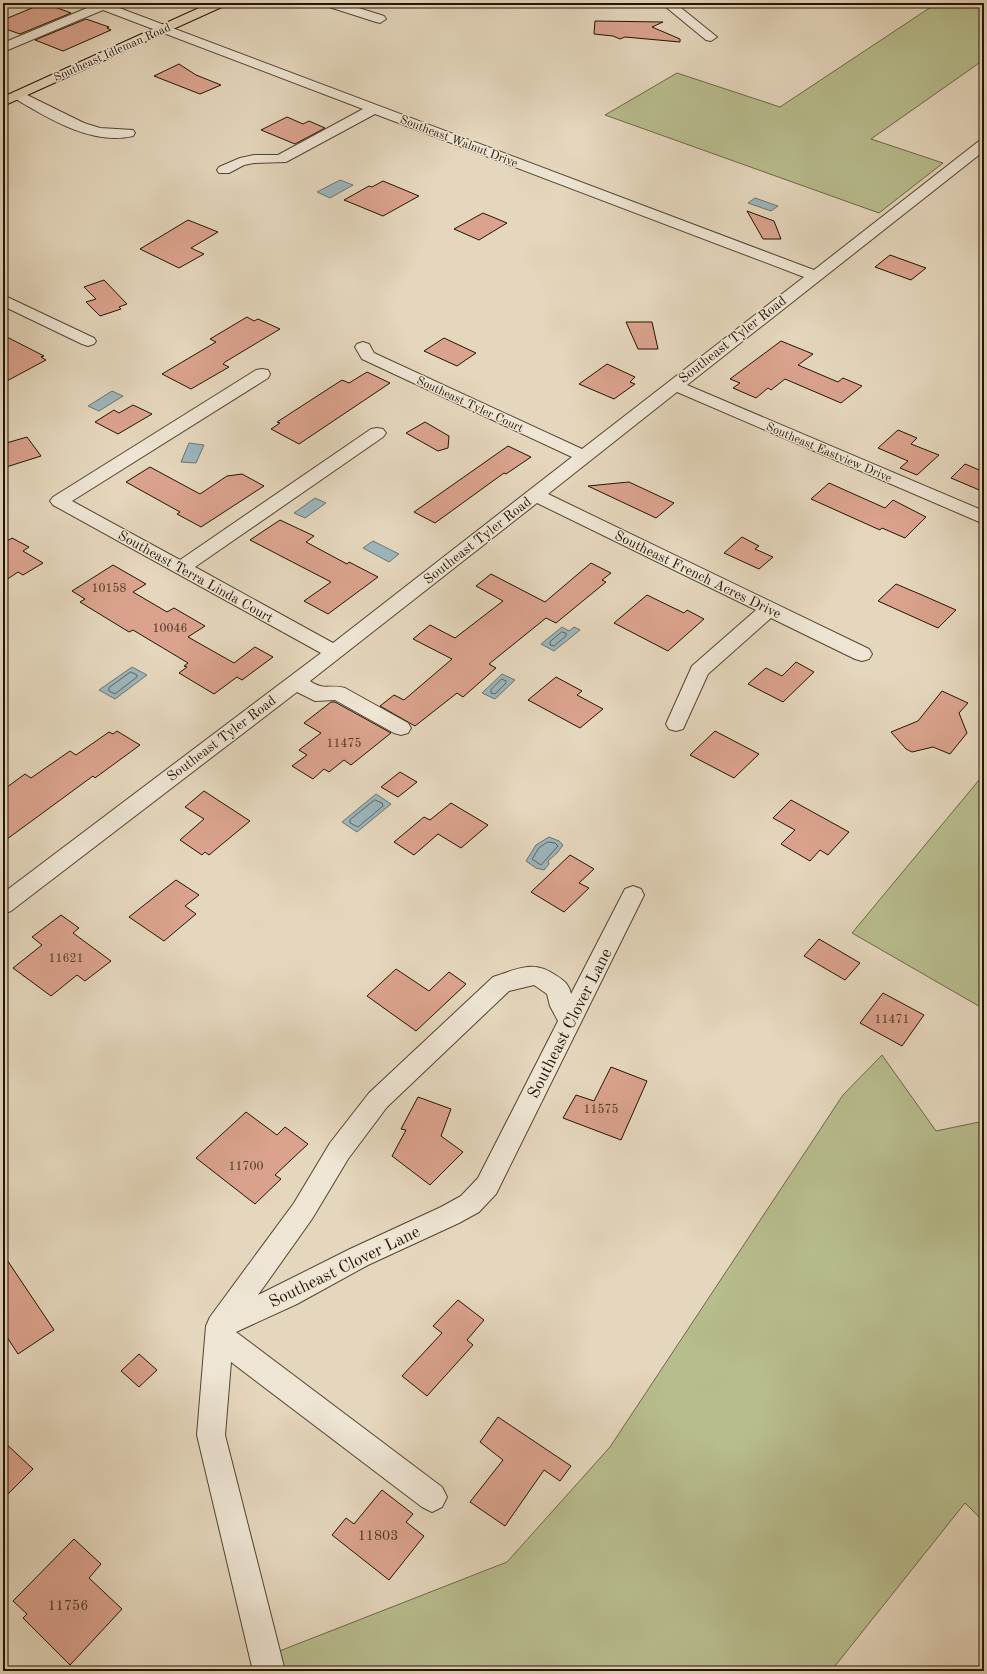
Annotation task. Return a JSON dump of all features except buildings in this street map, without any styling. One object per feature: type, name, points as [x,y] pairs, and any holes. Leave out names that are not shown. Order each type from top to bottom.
[{"type":"main road","name":"Southeast Idleman Road","points":[[3,102],[220,3]]},
{"type":"street","points":[[330,3],[380,19]]},
{"type":"street","points":[[667,3],[711,37]]},
{"type":"street","name":"Southeast Walnut Drive","points":[[106,5],[163,29],[814,275]]},
{"type":"street","points":[[6,45],[106,5]]},
{"type":"street","points":[[19,94],[38,106],[81,126],[99,132],[128,133]]},
{"type":"street","points":[[224,170],[240,162],[254,159],[281,158],[374,109]]},
{"type":"street","name":"Southeast Tyler Road","points":[[3,905],[296,682],[333,651],[984,144]]},
{"type":"street","points":[[3,300],[88,341]]},
{"type":"street","name":"Southeast Tyler Court","points":[[363,346],[368,356],[583,456]]},
{"type":"street","name":"Southeast Terra Linda Court","points":[[262,374],[59,501],[333,651]]},
{"type":"street","name":"Southeast Eastview Drive","points":[[674,385],[984,518]]},
{"type":"street","points":[[181,568],[377,433]]},
{"type":"street","name":"Southeast French Acres Drive","points":[[535,494],[862,654]]},
{"type":"street","points":[[676,724],[699,671],[769,609]]},
{"type":"street","points":[[296,682],[315,694],[338,693],[401,728]]},
{"type":"street","name":"Southeast Clover Lane","points":[[220,1331],[359,1257],[450,1215],[470,1204],[487,1186],[633,895]]},
{"type":"street","points":[[269,1671],[211,1435],[220,1331],[303,1211],[339,1151],[378,1100],[501,984],[518,978],[538,975],[558,988],[562,1006],[570,1021]]},
{"type":"street","points":[[220,1331],[432,1497]]},
{"type":"green space","points":[[937,3],[984,3],[984,62],[982,61],[871,139],[943,163],[879,213],[605,115],[677,73],[780,107]]},
{"type":"green space","points":[[984,774],[984,1009],[852,933]]},
{"type":"green space","points":[[882,1055],[936,1131],[984,1121],[984,1522],[965,1503],[831,1671],[282,1671],[277,1652],[507,1562],[610,1447],[843,1095]]},
{"type":"water","points":[[340,180],[353,185],[330,198],[317,192]]},
{"type":"water","points":[[755,198],[778,206],[771,211],[748,203]]},
{"type":"water","points":[[112,391],[123,396],[99,411],[88,406]]},
{"type":"water","points":[[189,443],[204,445],[196,463],[181,462]]},
{"type":"water","points":[[315,498],[326,503],[305,518],[294,513]]},
{"type":"water","points":[[373,541],[399,554],[389,562],[363,548]]},
{"type":"water","points":[[562,627],[569,631],[574,627],[580,630],[554,651],[541,644]]},
{"type":"water","points":[[132,667],[147,675],[115,699],[99,690]]},
{"type":"water","points":[[502,674],[515,680],[495,699],[482,693]]},
{"type":"water","points":[[376,794],[391,804],[357,832],[342,822]]},
{"type":"water","points":[[549,837],[559,841],[563,845],[548,861],[549,864],[544,870],[536,868],[526,861],[536,845]]}]
